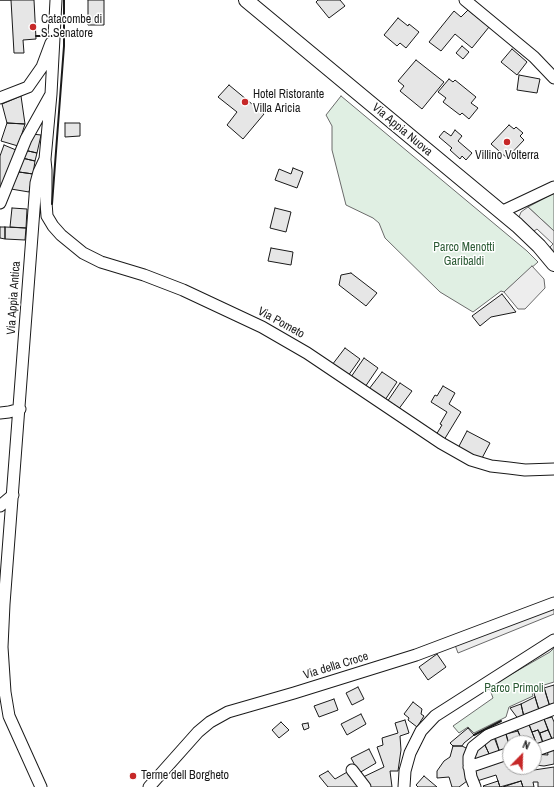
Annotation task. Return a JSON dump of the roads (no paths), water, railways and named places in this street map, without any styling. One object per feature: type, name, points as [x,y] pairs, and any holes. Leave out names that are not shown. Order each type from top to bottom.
[{"type":"main road","name":"Via Appia Nuova","points":[[246,0],[501,212],[534,241],[554,264]]},
{"type":"street","name":"Via Appia Antica","points":[[41,787],[4,717],[5,692],[2,647],[36,183],[45,159],[52,94],[56,0]]},
{"type":"street","points":[[465,0],[534,57],[554,78]]},
{"type":"street","points":[[0,98],[28,87],[42,67],[55,34]]},
{"type":"street","points":[[0,203],[26,139],[52,94]]},
{"type":"street","name":"Via Pometo","points":[[45,159],[47,216],[61,235],[83,253],[101,262],[144,275],[179,288],[262,327],[313,357],[441,443],[467,458],[479,463],[500,467],[525,470],[554,469]]},
{"type":"street","points":[[501,212],[554,187]]},
{"type":"street","points":[[0,412],[9,412],[20,409]]},
{"type":"street","points":[[0,506],[12,495]]},
{"type":"street","name":"Via della Croce","points":[[149,787],[198,732],[210,722],[228,712],[416,655],[554,603]]},
{"type":"street","points":[[413,787],[404,783],[406,763],[413,745],[421,731],[434,716],[554,640]]},
{"type":"street","points":[[475,787],[469,767],[470,751],[473,747],[483,738],[554,709]]},
{"type":"street","points":[[542,748],[554,744]]},
{"type":"street","points":[[469,767],[502,756]]},
{"type":"street","points":[[352,770],[365,787]]},
{"type":"place","name":"Catacombe di S. Senatore","points":[[33,27]]},
{"type":"place","name":"Hotel Ristorante Villa Aricia","points":[[245,102]]},
{"type":"place","name":"Villino Volterra","points":[[507,142]]},
{"type":"place","name":"Terme dell Borgheto","points":[[133,776]]},
{"type":"park label","name":"Parco Menotti Garibaldi","points":[[464,255]]},
{"type":"park label","name":"Parco Primoli","points":[[514,689]]}]
